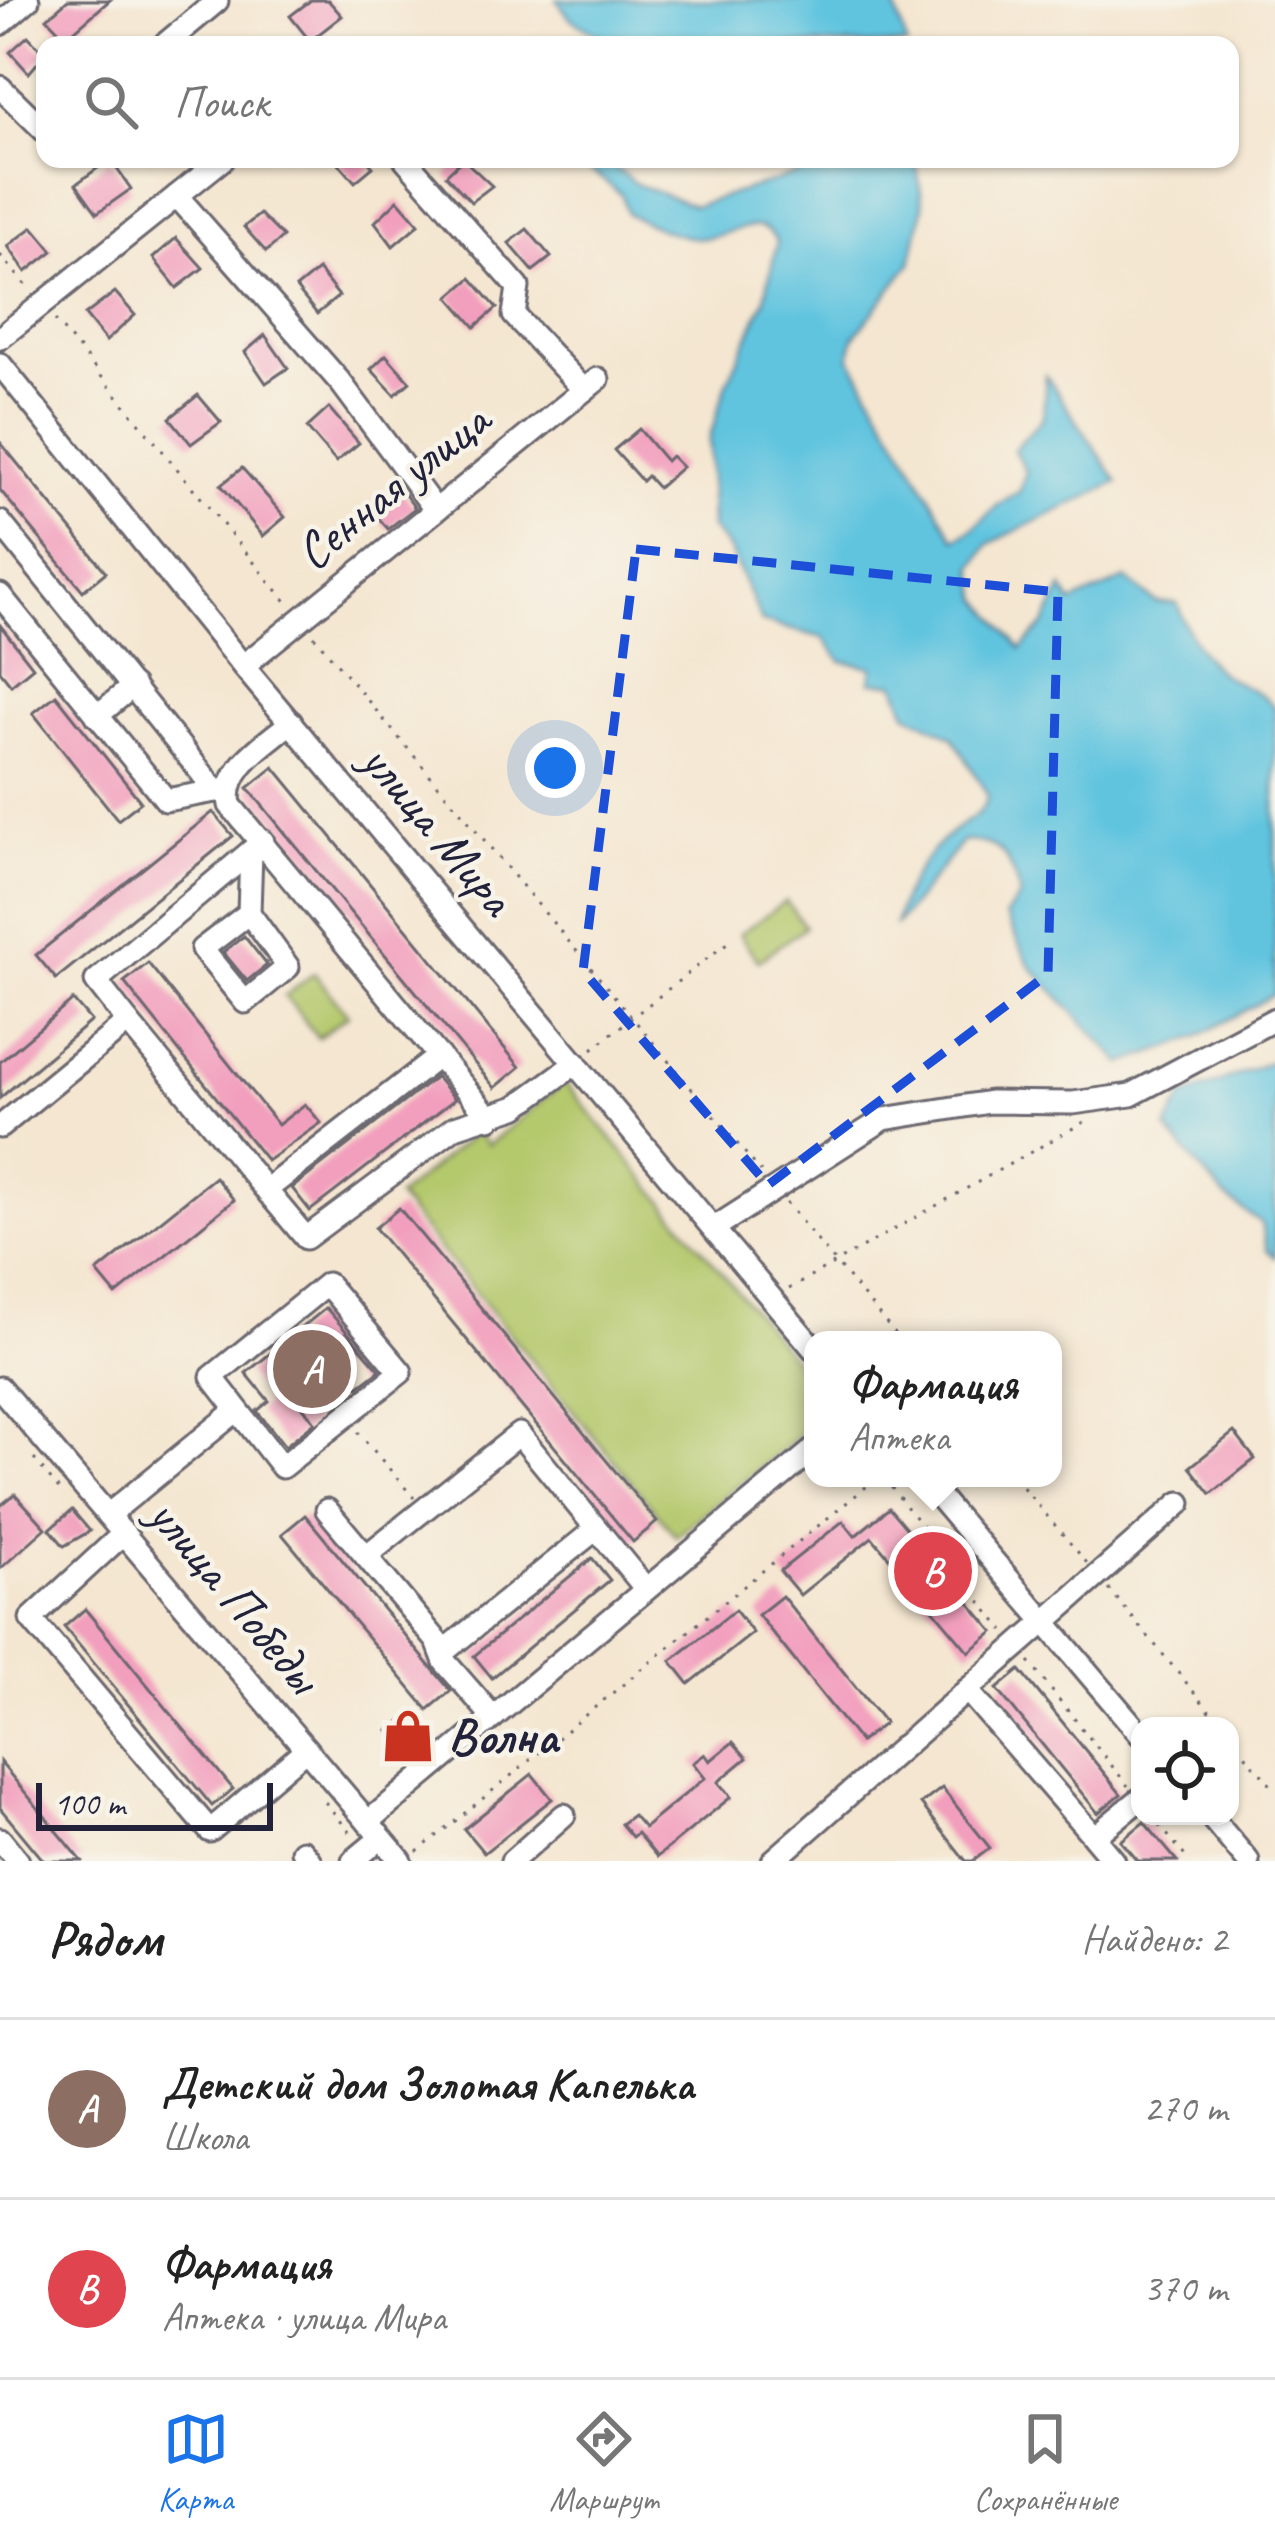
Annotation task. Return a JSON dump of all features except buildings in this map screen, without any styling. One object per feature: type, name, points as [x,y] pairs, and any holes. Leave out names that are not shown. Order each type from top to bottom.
[{"type":"street","points":[[0,24],[24,1]]},
{"type":"street","points":[[175,36],[217,1]]},
{"type":"street","points":[[0,87],[36,121]]},
{"type":"street","points":[[0,338],[212,168]]},
{"type":"street","name":"Сенная улица","points":[[243,666],[591,385],[514,315],[518,287],[414,168]]},
{"type":"street","points":[[177,196],[341,383],[434,508]]},
{"type":"street","name":"улица Мира","points":[[0,364],[243,666],[804,1337]]},
{"type":"street","points":[[0,522],[222,790],[257,846],[490,1118]]},
{"type":"street","points":[[0,596],[166,800],[222,790],[234,772],[291,722]]},
{"type":"street","points":[[98,716],[133,686]]},
{"type":"street","points":[[249,913],[257,846]]},
{"type":"street","points":[[257,846],[96,981],[306,1238],[455,1126],[516,1107],[575,1063]]},
{"type":"street","points":[[714,1228],[884,1119],[990,1102],[1073,1103],[1131,1095],[1275,1019]]},
{"type":"street","points":[[0,1126],[128,1022]]},
{"type":"street","points":[[266,1190],[439,1056]]},
{"type":"street","points":[[327,1284],[401,1372],[281,1467],[236,1411],[212,1377],[327,1284]]},
{"type":"street","name":"улица Победы","points":[[0,1388],[404,1861]]},
{"type":"street","points":[[108,1515],[236,1411]]},
{"type":"street","points":[[366,1556],[520,1434],[646,1589]]},
{"type":"street","points":[[353,1861],[375,1830],[493,1717],[804,1457]]},
{"type":"street","points":[[931,1487],[1131,1723]]},
{"type":"street","points":[[773,1861],[1180,1503]]},
{"type":"street","points":[[327,1510],[493,1717]]},
{"type":"street","points":[[442,1653],[596,1529]]},
{"type":"street","points":[[124,1533],[31,1619],[209,1831],[306,1749]]},
{"type":"street","points":[[967,1690],[1114,1861]]},
{"type":"street","points":[[1094,1837],[1131,1806]]},
{"type":"street","points":[[512,1861],[564,1815]]},
{"type":"street","points":[[1218,1825],[1248,1861]]},
{"type":"street","points":[[0,1839],[18,1861]]},
{"type":"path","points":[[0,254],[893,1331]]},
{"type":"path","points":[[575,1063],[732,938]]},
{"type":"path","points":[[772,1298],[1092,1118]]},
{"type":"path","points":[[345,1417],[424,1510]]},
{"type":"path","points":[[404,1861],[866,1487]]},
{"type":"path","points":[[1023,1487],[1215,1717]]},
{"type":"path","points":[[1239,1747],[1275,1790]]},
{"type":"path","points":[[1159,1825],[1189,1861]]},
{"type":"highlighted area","points":[[636,549],[1058,592],[1048,974],[768,1185],[583,971]]},
{"type":"green space","points":[[786,901],[805,927],[758,961],[739,934]]},
{"type":"green space","points":[[314,973],[348,1015],[318,1038],[285,996]]},
{"type":"green space","points":[[565,1082],[804,1372],[804,1431],[676,1536],[397,1197],[476,1132],[488,1145]]},
{"type":"water","points":[[557,0],[893,0],[904,36],[601,36],[570,18]]},
{"type":"water","points":[[588,168],[616,168],[636,184],[694,206],[806,168],[917,168],[923,207],[911,263],[854,337],[850,357],[955,539],[1019,492],[1026,472],[1014,450],[1043,417],[1046,376],[1118,482],[989,544],[974,567],[980,598],[1021,649],[1044,625],[1063,588],[1071,603],[1126,579],[1157,603],[1177,603],[1206,658],[1275,708],[1275,994],[1197,1037],[1123,1064],[1030,966],[1005,916],[1020,896],[1013,872],[996,849],[977,842],[963,841],[895,926],[916,872],[944,839],[979,812],[988,796],[953,737],[907,713],[895,683],[871,682],[873,667],[841,661],[824,638],[762,622],[730,551],[711,528],[709,440],[727,383],[764,302],[777,242],[770,232],[752,226],[711,237],[681,235],[627,214],[622,195]]},
{"type":"water","points":[[1275,1060],[1275,1257],[1267,1250],[1261,1223],[1225,1197],[1166,1129],[1183,1097]]},
{"type":"place","name":"Детский дом Золотая Капелька","points":[[312,1369]]},
{"type":"place","name":"Фармация","points":[[933,1571]]},
{"type":"place","name":"Волна","points":[[408,1736]]}]
